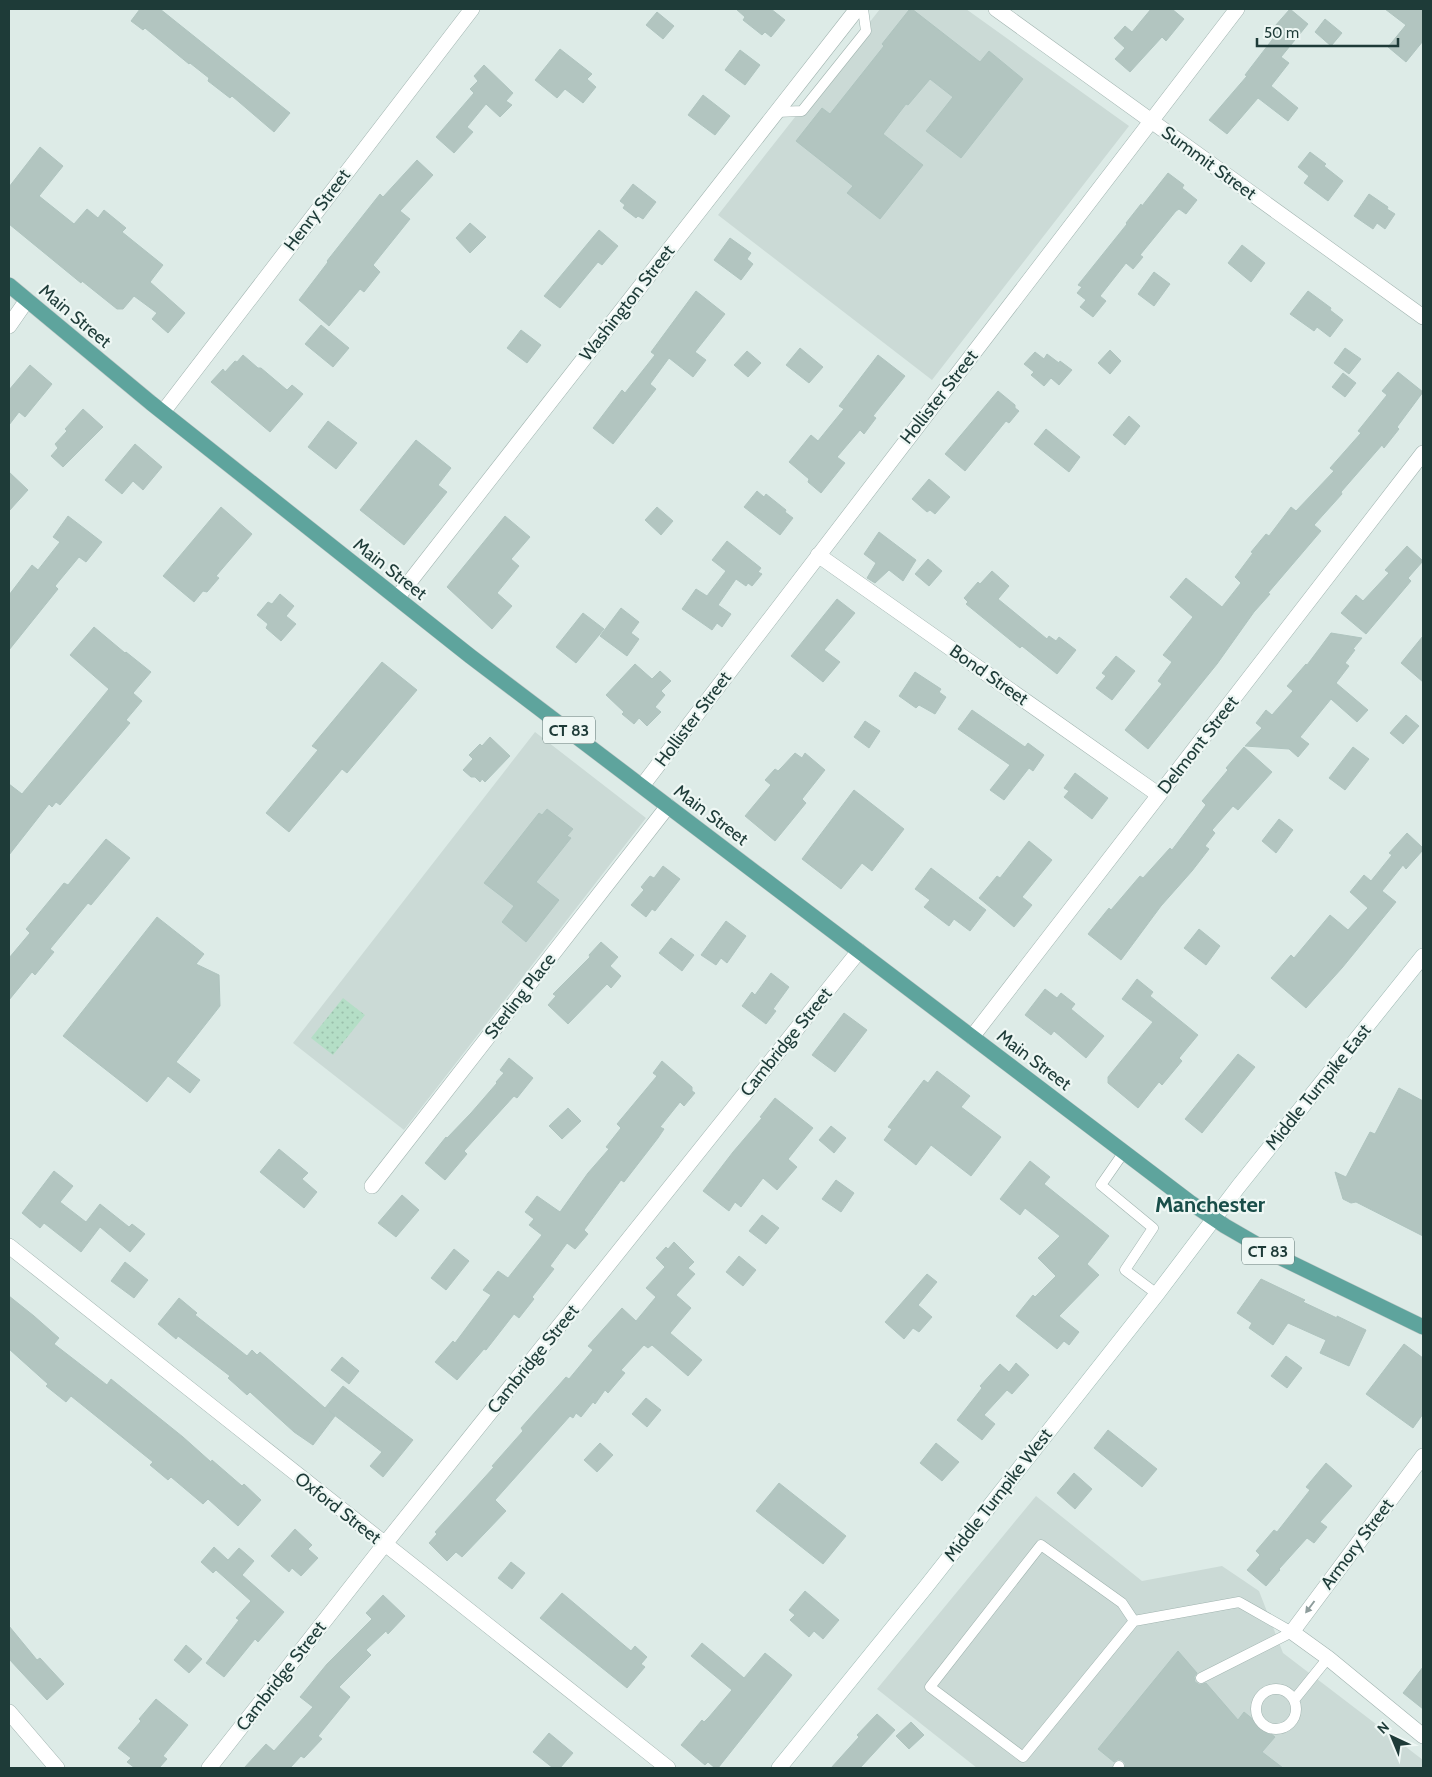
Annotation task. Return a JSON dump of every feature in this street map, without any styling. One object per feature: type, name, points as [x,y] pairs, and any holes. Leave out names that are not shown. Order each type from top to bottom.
[{"type":"main road","name":"Main Street","points":[[9,285],[163,412],[397,598],[668,806],[1214,1219],[1293,1264],[1423,1327]]},
{"type":"street","name":"Henry Street","points":[[163,412],[472,9]]},
{"type":"street","name":"Washington Street","points":[[397,598],[857,9]]},
{"type":"street","name":"Summit Street","points":[[996,9],[1423,317]]},
{"type":"street","name":"Hollister Street","points":[[642,786],[1237,9]]},
{"type":"street","points":[[9,326],[27,300]]},
{"type":"street","name":"Delmont Street","points":[[972,1037],[1423,453]]},
{"type":"street","name":"Bond Street","points":[[818,555],[1159,795]]},
{"type":"street","name":"Sterling Place","points":[[372,1186],[668,806]]},
{"type":"street","name":"Cambridge Street","points":[[208,1768],[859,951]]},
{"type":"street","name":"Middle Turnpike East","points":[[1214,1219],[1423,956]]},
{"type":"street","name":"Middle Turnpike West","points":[[779,1768],[919,1595],[1214,1219]]},
{"type":"street","name":"Oxford Street","points":[[9,1246],[384,1545],[668,1768]]},
{"type":"street","name":"Armory Street","points":[[1292,1632],[1423,1456]]},
{"type":"street","points":[[1292,1632],[1328,1658],[1423,1736]]},
{"type":"street","points":[[9,1712],[57,1768]]},
{"type":"lane","points":[[776,112],[802,111],[866,31],[863,9]]},
{"type":"lane","points":[[1124,1152],[1101,1185],[1153,1228],[1125,1270],[1157,1294]]},
{"type":"lane","points":[[1134,1621],[1122,1603],[1041,1545],[930,1687],[1023,1757],[1134,1621],[1239,1602],[1292,1632]]},
{"type":"lane","points":[[1201,1678],[1292,1632]]},
{"type":"lane","points":[[1294,1700],[1285,1691],[1267,1690],[1258,1699],[1256,1705],[1258,1718],[1262,1724],[1275,1729],[1288,1725],[1296,1713],[1294,1700],[1328,1658]]},
{"type":"shaded area","points":[[880,9],[966,9],[1129,126],[932,380],[718,215]]},
{"type":"shaded area","points":[[535,732],[646,818],[404,1130],[293,1043]]},
{"type":"shaded area","points":[[1036,1496],[1142,1581],[1222,1566],[1259,1591],[1283,1653],[1423,1760],[1423,1768],[977,1768],[877,1689]]},
{"type":"green space","points":[[343,998],[365,1015],[333,1055],[311,1038]]},
{"type":"building","points":[[140,9],[160,9],[290,113],[274,132],[232,96],[230,98],[208,81],[209,78],[145,28],[143,30],[131,21]]},
{"type":"building","points":[[736,9],[771,9],[785,20],[771,37],[765,32],[762,35],[743,20],[745,17]]},
{"type":"building","points":[[912,9],[980,62],[989,51],[1023,79],[961,158],[926,131],[953,97],[930,79],[908,105],[906,104],[883,134],[923,165],[880,219],[847,193],[853,186],[796,141],[822,108],[830,114],[884,46],[882,44],[909,10]]},
{"type":"building","points":[[1151,9],[1172,9],[1184,19],[1166,41],[1162,37],[1130,72],[1115,59],[1125,48],[1114,38],[1125,26],[1132,32]]},
{"type":"building","points":[[1290,9],[1308,24],[1281,57],[1289,63],[1271,86],[1298,108],[1288,121],[1258,98],[1227,134],[1209,120],[1247,76],[1245,75],[1275,36],[1273,35],[1277,29],[1275,26]]},
{"type":"building","points":[[1385,9],[1423,9],[1423,41],[1406,62],[1388,47],[1406,25]]},
{"type":"building","points":[[657,12],[674,26],[663,39],[646,25]]},
{"type":"building","points":[[1325,19],[1342,33],[1331,46],[1315,32]]},
{"type":"building","points":[[560,49],[592,74],[587,79],[596,87],[583,103],[565,89],[557,98],[535,80]]},
{"type":"building","points":[[740,50],[760,65],[745,85],[725,70]]},
{"type":"building","points":[[484,65],[513,93],[506,101],[512,105],[500,117],[486,104],[467,127],[473,132],[454,153],[436,137],[474,93],[470,89],[478,81],[474,76]]},
{"type":"building","points":[[703,95],[730,116],[715,135],[688,115]]},
{"type":"building","points":[[40,147],[63,166],[39,196],[74,224],[87,209],[98,218],[104,210],[126,228],[122,232],[163,265],[150,282],[185,313],[168,333],[152,319],[157,313],[134,296],[123,309],[117,309],[82,281],[81,283],[9,224],[9,187]]},
{"type":"building","points":[[1310,152],[1326,164],[1324,166],[1343,181],[1328,201],[1304,183],[1309,176],[1298,167]]},
{"type":"building","points":[[417,160],[433,175],[400,211],[410,219],[373,265],[380,272],[364,292],[360,289],[329,326],[299,300],[380,194],[383,197]]},
{"type":"building","points":[[1168,173],[1184,185],[1182,188],[1197,200],[1186,214],[1179,209],[1176,211],[1140,255],[1143,257],[1133,269],[1126,263],[1100,296],[1106,301],[1093,317],[1080,307],[1086,300],[1077,293],[1082,287],[1078,285],[1141,204],[1142,206]]},
{"type":"building","points":[[633,184],[656,202],[643,219],[638,216],[636,218],[623,208],[625,205],[620,201]]},
{"type":"building","points":[[1369,194],[1395,214],[1385,229],[1377,223],[1373,229],[1354,216]]},
{"type":"building","points":[[470,223],[486,237],[470,253],[456,238]]},
{"type":"building","points":[[599,230],[618,246],[602,265],[598,262],[560,308],[544,296]]},
{"type":"building","points":[[730,238],[751,253],[747,259],[753,264],[741,280],[714,260]]},
{"type":"building","points":[[1242,245],[1265,263],[1251,282],[1228,263]]},
{"type":"building","points":[[1154,272],[1170,284],[1154,306],[1138,294]]},
{"type":"building","points":[[696,291],[725,314],[695,352],[706,360],[693,377],[669,358],[650,384],[656,389],[613,444],[593,428],[622,390],[625,393],[655,355],[651,352]]},
{"type":"building","points":[[1308,291],[1331,308],[1330,310],[1343,320],[1330,337],[1317,327],[1314,331],[1290,314]]},
{"type":"building","points":[[321,325],[349,348],[333,367],[305,344]]},
{"type":"building","points":[[521,330],[541,345],[527,363],[507,348]]},
{"type":"building","points":[[800,348],[823,367],[809,383],[786,365]]},
{"type":"building","points":[[1345,348],[1361,359],[1349,374],[1334,363]]},
{"type":"building","points":[[1110,350],[1121,361],[1110,374],[1098,363]]},
{"type":"building","points":[[747,351],[761,363],[748,377],[734,365]]},
{"type":"building","points":[[1035,352],[1044,359],[1047,354],[1072,370],[1059,385],[1051,378],[1044,386],[1031,375],[1034,372],[1024,364]]},
{"type":"building","points":[[243,355],[287,390],[292,385],[303,394],[270,432],[211,382],[223,369],[225,372]]},
{"type":"building","points":[[878,355],[905,376],[873,416],[876,418],[864,434],[860,430],[837,457],[845,463],[821,493],[808,482],[809,479],[789,462],[811,435],[818,441],[844,409],[839,406]]},
{"type":"building","points":[[30,365],[52,384],[25,417],[19,412],[9,425],[9,390]]},
{"type":"building","points":[[1398,372],[1423,392],[1397,427],[1399,429],[1384,448],[1382,445],[1314,525],[1321,531],[1268,593],[1270,594],[1254,612],[1217,664],[1148,749],[1125,730],[1162,684],[1158,681],[1172,662],[1163,655],[1193,617],[1170,597],[1186,578],[1222,607],[1241,583],[1235,577],[1253,553],[1251,552],[1266,534],[1269,536],[1291,507],[1296,511],[1334,471],[1330,468],[1361,433],[1358,431],[1387,395],[1382,391]]},
{"type":"building","points":[[1343,373],[1356,383],[1345,397],[1332,387]]},
{"type":"building","points":[[998,391],[1015,405],[1015,408],[1019,411],[1009,423],[1006,421],[965,471],[945,454]]},
{"type":"building","points":[[83,409],[103,427],[63,467],[51,456],[58,448],[55,444],[67,431],[65,429]]},
{"type":"building","points":[[1129,416],[1140,426],[1125,445],[1113,435]]},
{"type":"building","points":[[328,421],[357,443],[336,469],[308,447]]},
{"type":"building","points":[[1046,429],[1080,457],[1069,472],[1034,444]]},
{"type":"building","points":[[416,440],[451,468],[438,485],[447,492],[404,545],[360,510]]},
{"type":"building","points":[[135,444],[162,467],[143,490],[133,481],[122,494],[105,480]]},
{"type":"building","points":[[9,472],[28,490],[9,511]]},
{"type":"building","points":[[929,479],[950,497],[935,514],[930,510],[927,512],[912,499]]},
{"type":"building","points":[[757,491],[764,497],[766,494],[793,518],[780,535],[744,507]]},
{"type":"building","points":[[221,507],[252,534],[216,576],[219,578],[207,592],[203,591],[194,602],[163,576]]},
{"type":"building","points":[[657,507],[673,521],[661,535],[645,520]]},
{"type":"building","points":[[68,516],[102,542],[86,562],[79,557],[55,586],[58,589],[9,650],[9,595],[32,565],[38,570],[60,542],[53,537]]},
{"type":"building","points":[[505,516],[530,537],[511,559],[519,566],[497,593],[512,606],[492,629],[447,587]]},
{"type":"building","points":[[879,532],[916,560],[903,581],[889,570],[875,583],[867,578],[876,563],[864,554]]},
{"type":"building","points":[[727,541],[761,568],[758,572],[762,574],[752,586],[748,583],[746,586],[736,579],[718,605],[731,614],[722,627],[717,623],[712,630],[682,609],[696,589],[707,596],[726,571],[712,560]]},
{"type":"building","points":[[1407,546],[1423,561],[1408,578],[1411,581],[1366,634],[1341,613],[1356,595],[1363,601],[1389,573],[1385,570]]},
{"type":"building","points":[[928,559],[942,571],[929,586],[915,574]]},
{"type":"building","points":[[992,571],[1009,586],[998,599],[1047,639],[1049,636],[1056,641],[1059,637],[1076,650],[1057,674],[1022,646],[1020,648],[966,604],[968,602],[964,598],[978,582],[980,584]]},
{"type":"building","points":[[280,594],[294,606],[286,616],[296,624],[281,641],[266,628],[268,624],[257,615],[268,602],[272,604]]},
{"type":"building","points":[[837,599],[855,613],[824,650],[840,662],[823,682],[791,656]]},
{"type":"building","points":[[621,608],[639,622],[631,633],[639,639],[627,656],[600,636]]},
{"type":"building","points":[[583,613],[604,629],[576,663],[556,647]]},
{"type":"building","points":[[94,627],[151,672],[133,693],[142,701],[126,720],[130,723],[60,805],[56,802],[52,807],[49,804],[9,855],[9,784],[22,794],[109,689],[70,655]]},
{"type":"building","points":[[1331,633],[1362,638],[1345,663],[1349,666],[1336,683],[1368,710],[1357,722],[1331,699],[1300,737],[1309,744],[1298,757],[1289,749],[1245,746],[1262,728],[1256,723],[1266,710],[1272,715],[1293,691],[1287,686],[1307,665]]},
{"type":"building","points":[[1423,636],[1423,682],[1401,663]]},
{"type":"building","points":[[1116,656],[1135,671],[1112,700],[1096,688],[1106,676],[1102,673]]},
{"type":"building","points":[[382,662],[417,690],[347,773],[342,769],[289,832],[266,813],[318,750],[312,746]]},
{"type":"building","points":[[635,664],[652,679],[660,671],[671,681],[661,691],[665,695],[655,707],[661,712],[647,726],[639,718],[634,724],[622,714],[624,712],[606,695]]},
{"type":"building","points":[[915,672],[941,689],[939,692],[946,697],[935,714],[919,705],[916,708],[899,696]]},
{"type":"building","points":[[972,710],[1025,747],[1028,743],[1044,755],[1033,771],[1029,768],[1004,800],[990,790],[1010,765],[958,729]]},
{"type":"building","points":[[1406,715],[1419,726],[1403,744],[1390,733]]},
{"type":"building","points":[[865,721],[880,731],[869,748],[854,737]]},
{"type":"building","points":[[490,737],[510,756],[485,782],[482,779],[480,782],[463,770],[473,759],[469,755],[480,744],[482,746]]},
{"type":"building","points":[[1244,747],[1272,772],[1238,810],[1233,806],[1212,830],[1215,833],[1205,846],[1209,849],[1161,906],[1121,960],[1088,934],[1109,908],[1111,910],[1140,876],[1143,878],[1170,848],[1172,850],[1206,805],[1202,801]]},
{"type":"building","points":[[1353,747],[1369,759],[1345,790],[1329,778]]},
{"type":"building","points":[[795,753],[802,758],[805,753],[825,770],[802,799],[806,803],[775,841],[745,816],[771,785],[765,780],[775,769],[778,771]]},
{"type":"building","points":[[1075,773],[1108,798],[1092,819],[1064,797],[1069,791],[1064,788]]},
{"type":"building","points":[[854,790],[904,829],[872,871],[862,863],[841,889],[802,859]]},
{"type":"building","points":[[547,809],[573,829],[567,836],[571,838],[536,882],[559,900],[526,942],[502,922],[514,906],[484,883],[539,813],[542,815]]},
{"type":"building","points":[[1279,819],[1293,830],[1276,853],[1262,841]]},
{"type":"building","points":[[1407,833],[1423,850],[1406,869],[1403,865],[1382,891],[1396,902],[1342,968],[1306,1008],[1271,978],[1291,955],[1294,958],[1330,915],[1348,930],[1368,908],[1350,892],[1364,875],[1371,881],[1392,855],[1389,853]]},
{"type":"building","points":[[106,839],[130,858],[91,905],[88,903],[50,949],[54,952],[35,975],[32,972],[9,1000],[9,958],[30,933],[26,929],[64,883],[68,885]]},
{"type":"building","points":[[1029,841],[1052,860],[1022,897],[1032,905],[1014,927],[979,898],[997,876],[1000,878]]},
{"type":"building","points":[[663,866],[680,879],[655,911],[652,909],[646,917],[631,905],[644,890],[641,887],[650,876],[654,878]]},
{"type":"building","points":[[931,868],[986,910],[970,931],[954,919],[949,926],[924,907],[930,900],[915,889]]},
{"type":"building","points":[[157,917],[204,954],[196,964],[219,975],[220,1006],[176,1062],[200,1080],[190,1093],[168,1076],[147,1102],[63,1036]]},
{"type":"building","points":[[726,921],[746,936],[727,963],[721,958],[716,965],[701,955]]},
{"type":"building","points":[[1199,929],[1220,946],[1206,965],[1184,948]]},
{"type":"building","points":[[671,938],[694,955],[682,971],[659,953]]},
{"type":"building","points":[[601,942],[618,957],[610,966],[621,976],[611,988],[607,984],[568,1024],[548,1005],[556,996],[553,994],[590,957],[589,955]]},
{"type":"building","points":[[771,973],[789,987],[773,1009],[776,1011],[766,1024],[742,1006],[752,992],[755,995]]},
{"type":"building","points":[[1137,979],[1153,992],[1150,996],[1198,1035],[1179,1058],[1182,1061],[1162,1085],[1159,1082],[1138,1108],[1108,1083],[1108,1077],[1153,1022],[1122,999]]},
{"type":"building","points":[[1045,989],[1057,998],[1061,993],[1075,1004],[1071,1009],[1104,1036],[1086,1058],[1054,1031],[1051,1035],[1025,1015]]},
{"type":"building","points":[[844,1013],[867,1030],[835,1072],[812,1055]]},
{"type":"building","points":[[1238,1054],[1255,1067],[1202,1133],[1185,1119]]},
{"type":"building","points":[[509,1058],[533,1078],[517,1098],[514,1096],[464,1151],[467,1154],[445,1180],[425,1163],[446,1137],[471,1113],[497,1083],[504,1073],[500,1070]]},
{"type":"building","points":[[662,1061],[692,1087],[692,1091],[695,1093],[684,1106],[680,1102],[660,1127],[664,1129],[658,1138],[624,1182],[621,1180],[584,1230],[588,1234],[575,1249],[567,1243],[550,1266],[554,1269],[532,1297],[534,1299],[519,1318],[514,1314],[486,1350],[484,1349],[457,1380],[435,1362],[453,1341],[455,1343],[491,1295],[483,1290],[498,1271],[508,1278],[542,1235],[529,1225],[534,1219],[525,1212],[537,1196],[560,1212],[588,1173],[609,1149],[606,1147],[621,1128],[617,1124],[657,1076],[653,1073]]},
{"type":"building","points":[[937,1071],[970,1096],[961,1107],[1001,1137],[971,1176],[931,1145],[916,1165],[884,1140],[892,1129],[888,1127],[924,1080],[928,1083]]},
{"type":"building","points":[[1399,1088],[1423,1101],[1423,1236],[1356,1202],[1351,1203],[1343,1199],[1335,1172],[1346,1177],[1370,1132],[1375,1134]]},
{"type":"building","points":[[775,1098],[813,1128],[788,1159],[797,1167],[777,1190],[763,1178],[741,1207],[735,1202],[729,1211],[703,1191],[762,1118],[760,1117]]},
{"type":"building","points":[[568,1108],[581,1121],[562,1139],[549,1126]]},
{"type":"building","points":[[831,1126],[846,1138],[834,1153],[819,1140]]},
{"type":"building","points":[[279,1149],[308,1173],[302,1179],[317,1192],[304,1208],[260,1172]]},
{"type":"building","points":[[1030,1161],[1050,1177],[1044,1184],[1109,1236],[1087,1264],[1099,1275],[1059,1316],[1079,1332],[1069,1345],[1064,1341],[1057,1349],[1016,1316],[1033,1295],[1035,1297],[1056,1276],[1038,1258],[1060,1236],[1025,1208],[1020,1215],[1000,1199]]},
{"type":"building","points":[[54,1171],[73,1186],[60,1202],[86,1222],[100,1204],[129,1227],[132,1224],[145,1234],[130,1252],[100,1227],[81,1252],[44,1223],[40,1228],[22,1213]]},
{"type":"building","points":[[836,1180],[854,1193],[841,1212],[822,1199]]},
{"type":"building","points":[[402,1195],[419,1210],[396,1237],[378,1223]]},
{"type":"building","points":[[762,1215],[779,1228],[766,1244],[749,1231]]},
{"type":"building","points":[[674,1242],[694,1262],[688,1268],[695,1274],[676,1295],[691,1308],[670,1333],[702,1360],[688,1376],[652,1345],[648,1348],[644,1345],[621,1370],[625,1373],[608,1393],[605,1390],[595,1404],[593,1402],[581,1417],[576,1413],[573,1418],[570,1416],[495,1500],[506,1511],[462,1557],[456,1552],[447,1561],[429,1543],[437,1534],[435,1532],[494,1467],[492,1466],[523,1431],[521,1428],[566,1377],[569,1379],[593,1350],[588,1346],[622,1308],[636,1321],[656,1297],[646,1288],[665,1267],[656,1258],[666,1247],[668,1249]]},
{"type":"building","points":[[454,1249],[469,1261],[446,1290],[431,1278]]},
{"type":"building","points":[[739,1256],[756,1270],[743,1286],[726,1272]]},
{"type":"building","points":[[125,1262],[148,1280],[134,1298],[111,1281]]},
{"type":"building","points":[[927,1274],[937,1282],[918,1305],[932,1317],[919,1332],[913,1328],[904,1339],[885,1322]]},
{"type":"building","points":[[1261,1279],[1305,1300],[1303,1302],[1366,1330],[1349,1366],[1320,1353],[1326,1340],[1288,1323],[1273,1345],[1249,1328],[1252,1323],[1237,1313]]},
{"type":"building","points":[[9,1296],[59,1338],[54,1344],[107,1385],[111,1379],[211,1462],[212,1460],[242,1486],[244,1484],[261,1500],[238,1526],[208,1499],[203,1504],[171,1477],[168,1480],[150,1465],[153,1462],[71,1396],[66,1402],[46,1386],[48,1384],[9,1349]]},
{"type":"building","points":[[179,1298],[197,1313],[195,1315],[247,1356],[252,1350],[257,1355],[260,1352],[325,1408],[343,1386],[413,1440],[383,1477],[370,1466],[382,1452],[329,1411],[335,1416],[313,1445],[294,1432],[250,1392],[247,1395],[228,1378],[230,1376],[178,1336],[176,1339],[158,1324]]},
{"type":"building","points":[[1404,1344],[1423,1358],[1423,1414],[1413,1428],[1366,1394]]},
{"type":"building","points":[[1286,1356],[1302,1368],[1287,1388],[1271,1376]]},
{"type":"building","points":[[342,1357],[359,1371],[349,1384],[331,1370]]},
{"type":"building","points":[[1016,1363],[1029,1375],[1012,1394],[1007,1390],[984,1415],[995,1424],[982,1440],[957,1420],[982,1388],[980,1386],[1000,1364],[1009,1372]]},
{"type":"building","points":[[646,1398],[661,1410],[647,1427],[632,1414]]},
{"type":"building","points":[[1108,1430],[1157,1469],[1142,1487],[1094,1448]]},
{"type":"building","points":[[600,1443],[613,1455],[597,1472],[584,1460]]},
{"type":"building","points":[[936,1443],[959,1462],[942,1481],[920,1463]]},
{"type":"building","points":[[1326,1463],[1352,1486],[1320,1522],[1327,1527],[1314,1543],[1307,1538],[1266,1586],[1247,1570],[1260,1555],[1256,1551],[1274,1530],[1277,1532],[1310,1490],[1306,1487]]},
{"type":"building","points":[[1074,1473],[1092,1489],[1075,1509],[1057,1493]]},
{"type":"building","points":[[779,1483],[846,1536],[823,1564],[756,1511]]},
{"type":"building","points":[[295,1529],[312,1545],[308,1549],[318,1558],[301,1576],[292,1568],[289,1572],[271,1556]]},
{"type":"building","points":[[214,1547],[228,1560],[239,1548],[254,1561],[242,1575],[284,1612],[258,1642],[255,1639],[224,1677],[206,1663],[239,1620],[236,1618],[251,1601],[216,1570],[213,1573],[201,1562]]},
{"type":"building","points":[[511,1562],[525,1573],[512,1589],[498,1578]]},
{"type":"building","points":[[805,1591],[839,1620],[823,1639],[814,1631],[809,1637],[790,1620],[795,1615],[789,1610]]},
{"type":"building","points":[[562,1593],[631,1651],[635,1646],[647,1657],[641,1664],[645,1667],[627,1688],[540,1618]]},
{"type":"building","points":[[383,1595],[405,1616],[388,1634],[386,1631],[366,1650],[371,1655],[339,1687],[350,1697],[318,1736],[322,1739],[304,1758],[301,1756],[290,1768],[244,1768],[266,1744],[274,1751],[313,1707],[300,1697],[327,1664],[372,1619],[366,1613]]},
{"type":"building","points":[[9,1626],[37,1660],[40,1658],[64,1684],[47,1700],[9,1659]]},
{"type":"building","points":[[702,1643],[744,1678],[765,1653],[792,1675],[718,1768],[715,1768],[708,1762],[705,1765],[681,1745],[702,1720],[704,1722],[709,1717],[732,1690],[691,1656]]},
{"type":"building","points":[[186,1645],[202,1659],[189,1673],[174,1660]]},
{"type":"building","points":[[1178,1651],[1197,1673],[1194,1677],[1195,1682],[1200,1685],[1206,1683],[1238,1720],[1244,1712],[1275,1737],[1262,1752],[1283,1768],[1125,1768],[1125,1763],[1122,1760],[1118,1759],[1114,1762],[1098,1749]]},
{"type":"building","points":[[1423,1667],[1423,1709],[1403,1693]]},
{"type":"building","points":[[156,1699],[188,1725],[163,1756],[167,1759],[159,1768],[135,1768],[127,1762],[131,1758],[118,1748],[141,1721],[139,1719]]},
{"type":"building","points":[[877,1714],[895,1730],[860,1768],[831,1768],[859,1737],[857,1735]]},
{"type":"building","points":[[911,1722],[924,1735],[909,1749],[896,1736]]},
{"type":"building","points":[[549,1733],[573,1753],[560,1768],[553,1768],[533,1752]]},
{"type":"district","name":"Manchester","points":[[1210,1204]]}]
